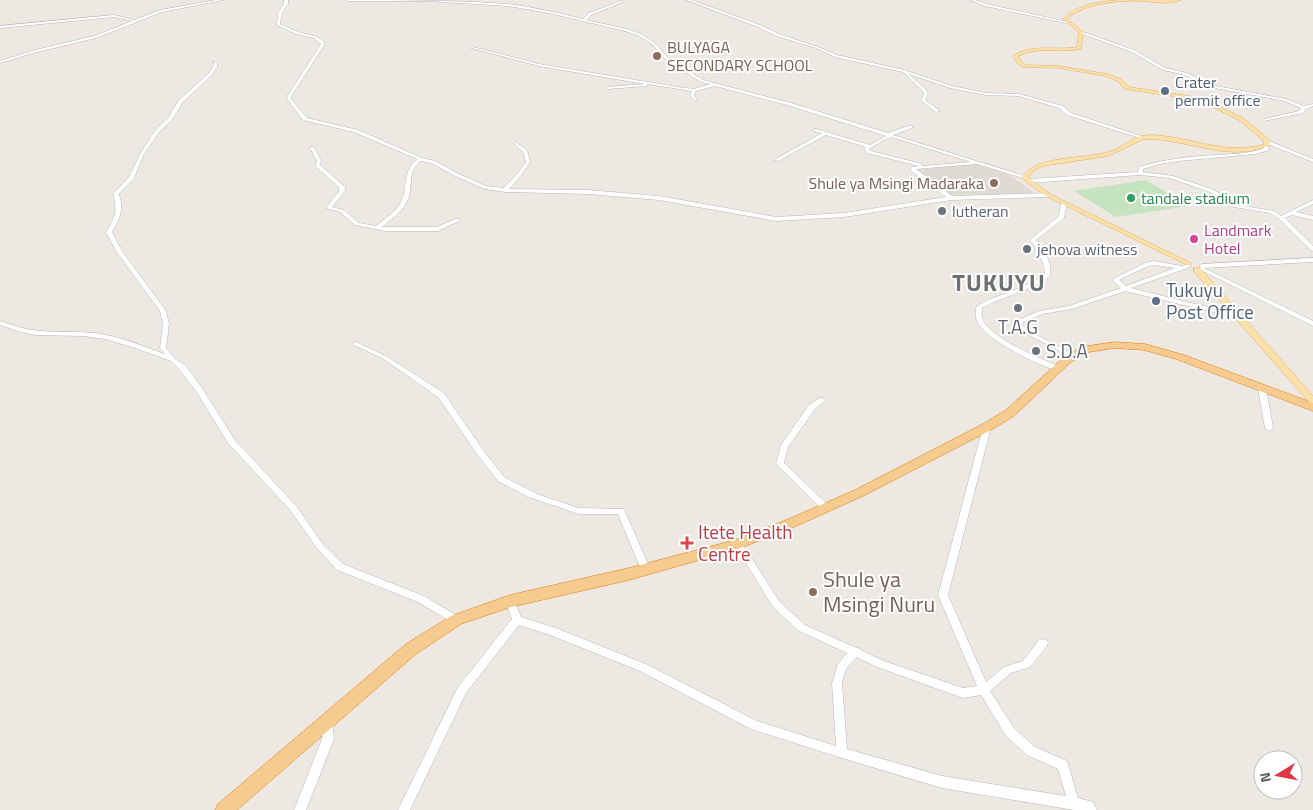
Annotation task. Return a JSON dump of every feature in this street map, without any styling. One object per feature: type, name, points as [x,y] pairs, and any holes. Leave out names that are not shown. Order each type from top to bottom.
[{"type":"highway","points":[[224,810],[412,649],[456,620],[510,601],[645,569],[738,544],[826,508],[987,427],[1010,413],[1073,356],[1086,350],[1103,345],[1145,347],[1180,356],[1313,407]]},
{"type":"main road","points":[[1179,0],[1136,0],[1086,7],[1065,17],[1066,22],[1081,32],[1079,48],[1020,52],[1015,56],[1025,66],[1059,67],[1107,75],[1119,80],[1127,88],[1183,97],[1210,104],[1242,119],[1266,144],[1250,151],[1238,151],[1204,147],[1162,138],[1135,139],[1111,153],[1034,167],[1027,172],[1027,179],[1048,195],[1187,266],[1200,268],[1238,316],[1313,401]]},
{"type":"street","points":[[0,62],[95,37],[134,20],[194,0]]},
{"type":"street","points":[[161,11],[221,0]]},
{"type":"street","points":[[286,0],[286,4],[280,13],[278,24],[290,28],[298,34],[319,39],[324,44],[290,95],[289,99],[305,119],[356,131],[420,159],[433,162],[486,187],[505,190],[588,192],[659,198],[776,218],[844,215],[951,198],[1048,195]]},
{"type":"street","points":[[348,0],[469,2],[549,12],[584,20],[640,35],[654,44],[668,60],[702,80],[790,104],[1027,179],[1140,173],[1185,181],[1212,191],[1236,206],[1272,212],[1281,218],[1313,249]]},
{"type":"street","points":[[688,0],[759,26],[768,32],[826,50],[836,56],[903,71],[951,87],[986,94],[1019,95],[1048,102],[1060,107],[1069,114],[1142,138]]},
{"type":"street","points":[[972,0],[993,7],[1066,22]]},
{"type":"street","points":[[584,20],[590,14],[622,1]]},
{"type":"street","points":[[522,2],[549,12]]},
{"type":"street","points":[[0,27],[114,16],[134,20]]},
{"type":"street","points":[[1081,32],[1132,51],[1164,68],[1186,74],[1196,81],[1210,86],[1286,100],[1304,108]]},
{"type":"street","points":[[473,48],[539,65],[653,84],[694,90],[717,84]]},
{"type":"street","points":[[214,63],[216,67],[210,75],[182,101],[170,119],[158,130],[142,154],[130,178],[116,194],[120,206],[119,214],[109,232],[119,251],[163,311],[166,324],[163,348],[182,367],[199,390],[231,441],[294,509],[319,545],[340,567],[421,600],[456,620]]},
{"type":"street","points":[[903,71],[925,91],[926,94],[923,100],[938,111]]},
{"type":"street","points":[[608,88],[653,84]]},
{"type":"street","points":[[694,90],[692,95],[695,100]]},
{"type":"street","points":[[1266,120],[1301,112],[1304,108],[1313,105]]},
{"type":"street","points":[[910,126],[866,149],[869,152],[929,168]]},
{"type":"street","points":[[816,130],[869,146]]},
{"type":"street","points":[[776,160],[826,133]]},
{"type":"street","points":[[505,190],[519,176],[528,162],[525,151],[515,143]]},
{"type":"street","points":[[1140,173],[1141,168],[1181,158],[1245,155],[1262,152],[1267,149],[1266,144],[1313,161]]},
{"type":"street","points":[[312,148],[319,161],[317,165],[342,187],[342,191],[329,208],[342,211],[357,224],[377,228],[438,229],[457,220]]},
{"type":"street","points":[[377,228],[403,205],[407,193],[409,171],[412,164],[420,159]]},
{"type":"street","points":[[951,198],[913,170],[914,168],[980,163]]},
{"type":"street","points":[[1281,218],[1313,202]]},
{"type":"street","points":[[1058,369],[1018,350],[982,324],[978,314],[979,307],[990,299],[1014,293],[1040,282],[1048,275],[1048,265],[1045,256],[1033,240],[1062,217],[1064,203]]},
{"type":"street","points":[[1292,214],[1313,218]]},
{"type":"street","points":[[1200,268],[1313,260]]},
{"type":"street","points":[[1187,266],[1160,263],[1148,264],[1115,279],[1126,288],[1238,316]]},
{"type":"street","points":[[1073,356],[1026,331],[1020,327],[1018,322],[1041,312],[1070,308],[1187,266]]},
{"type":"street","points":[[1200,268],[1313,324]]},
{"type":"street","points":[[0,323],[13,330],[42,334],[96,335],[117,339],[173,360]]},
{"type":"street","points":[[356,344],[384,357],[441,396],[501,479],[534,496],[579,511],[621,511],[645,569]]},
{"type":"street","points":[[1262,388],[1270,428]]},
{"type":"street","points":[[822,400],[812,408],[784,447],[780,464],[826,508]]},
{"type":"street","points":[[987,427],[943,595],[984,690],[1010,732],[1031,751],[1064,765],[1074,804]]},
{"type":"street","points":[[738,544],[776,604],[802,628],[881,664],[963,693],[984,690],[1008,670],[1026,664],[1042,643]]},
{"type":"street","points":[[510,601],[517,620]]},
{"type":"street","points":[[517,620],[552,631],[644,668],[755,725],[942,782],[1089,806],[1091,810]]},
{"type":"street","points":[[404,810],[462,690],[517,620]]},
{"type":"street","points":[[842,753],[836,683],[842,667],[855,651]]},
{"type":"street","points":[[300,810],[328,739],[327,721]]},
{"type":"shaded area","points":[[975,164],[1009,175],[1035,193],[949,195],[915,170]]},
{"type":"green space","name":"tandale stadium","points":[[1146,180],[1188,206],[1116,217],[1074,191]]},
{"type":"place","name":"BULYAGA SECONDARY SCHOOL","points":[[657,56]]},
{"type":"place","name":"Crater permit office","points":[[1165,91]]},
{"type":"place","name":"Shule ya Msingi Madaraka","points":[[994,183]]},
{"type":"place","name":"tandale stadium","points":[[1131,198]]},
{"type":"place","name":"lutheran","points":[[942,211]]},
{"type":"place","name":"Landmark Hotel","points":[[1194,239]]},
{"type":"place","name":"jehova witness","points":[[1027,249]]},
{"type":"place","name":"Tukuyu Post Office","points":[[1156,301]]},
{"type":"place","name":"T.A.G","points":[[1018,308]]},
{"type":"place","name":"S.D.A","points":[[1036,351]]},
{"type":"place","name":"Itete Health Centre","points":[[687,543]]},
{"type":"place","name":"Shule ya Msingi Nuru","points":[[813,592]]},
{"type":"district","name":"TUKUYU","points":[[999,283]]}]
